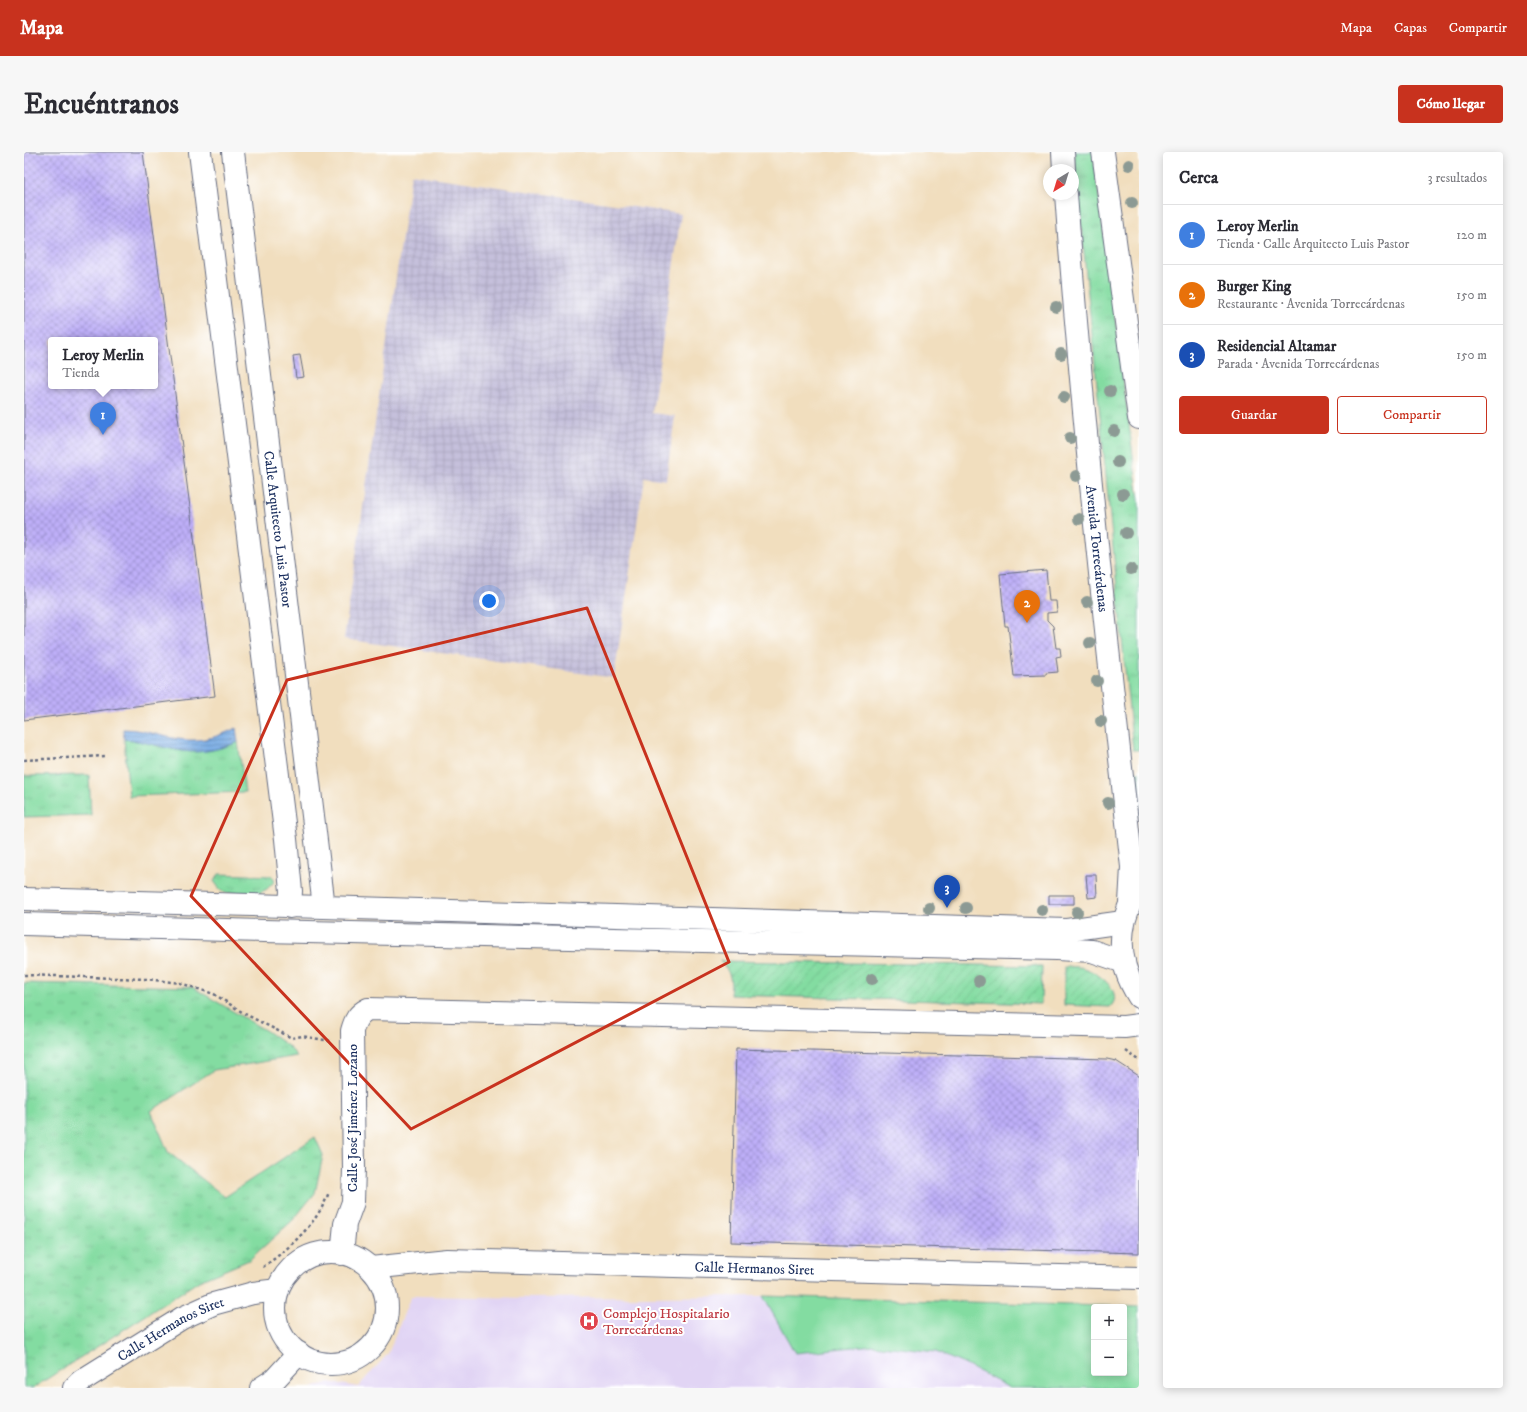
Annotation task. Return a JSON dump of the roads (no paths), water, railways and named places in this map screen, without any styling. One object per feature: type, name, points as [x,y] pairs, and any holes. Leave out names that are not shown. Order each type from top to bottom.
[{"type":"street","points":[[200,152],[286,839],[291,891],[290,907]]},
{"type":"street","name":"Calle Arquitecto Luis Pastor","points":[[233,152],[324,907]]},
{"type":"street","points":[[1063,152],[1064,164]]},
{"type":"street","points":[[1103,152],[1139,418]]},
{"type":"street","name":"Avenida Torrecárdenas","points":[[1066,200],[1072,280],[1097,548],[1132,867],[1131,904],[1122,944],[1124,962],[1131,983],[1139,997]]},
{"type":"street","points":[[24,899],[1067,930],[1131,904]]},
{"type":"street","points":[[24,924],[280,932],[1057,949],[1092,951],[1124,962]]},
{"type":"street","name":"Calle José Jiménez Lozano","points":[[342,1254],[345,1224],[353,1202],[352,1031],[360,1012],[368,1009],[1124,1027],[1139,1025]]},
{"type":"street","points":[[330,1252],[349,1254],[371,1268],[384,1287],[387,1298],[387,1317],[377,1341],[363,1355],[342,1363],[331,1364],[312,1361],[299,1354],[288,1345],[280,1331],[276,1312],[278,1290],[290,1272],[303,1260],[319,1253],[330,1252]]},
{"type":"street","name":"Calle Hermanos Siret","points":[[371,1268],[447,1260],[1139,1278]]},
{"type":"street","name":"Calle Hermanos Siret","points":[[74,1388],[88,1377],[182,1318],[213,1304],[253,1293],[278,1290]]},
{"type":"street","points":[[261,1388],[275,1379],[299,1354]]},
{"type":"water","points":[[236,728],[238,742],[218,749],[197,752],[176,750],[124,739],[123,729],[142,731],[179,739],[197,740],[222,734]]},
{"type":"place","name":"Leroy Merlin","points":[[103,435]]},
{"type":"place","name":"Burger King","points":[[1027,623]]},
{"type":"place","name":"Residencial Altamar","points":[[947,908]]},
{"type":"place","name":"Complejo Hospitalario Torrecárdenas","points":[[589,1321]]}]
